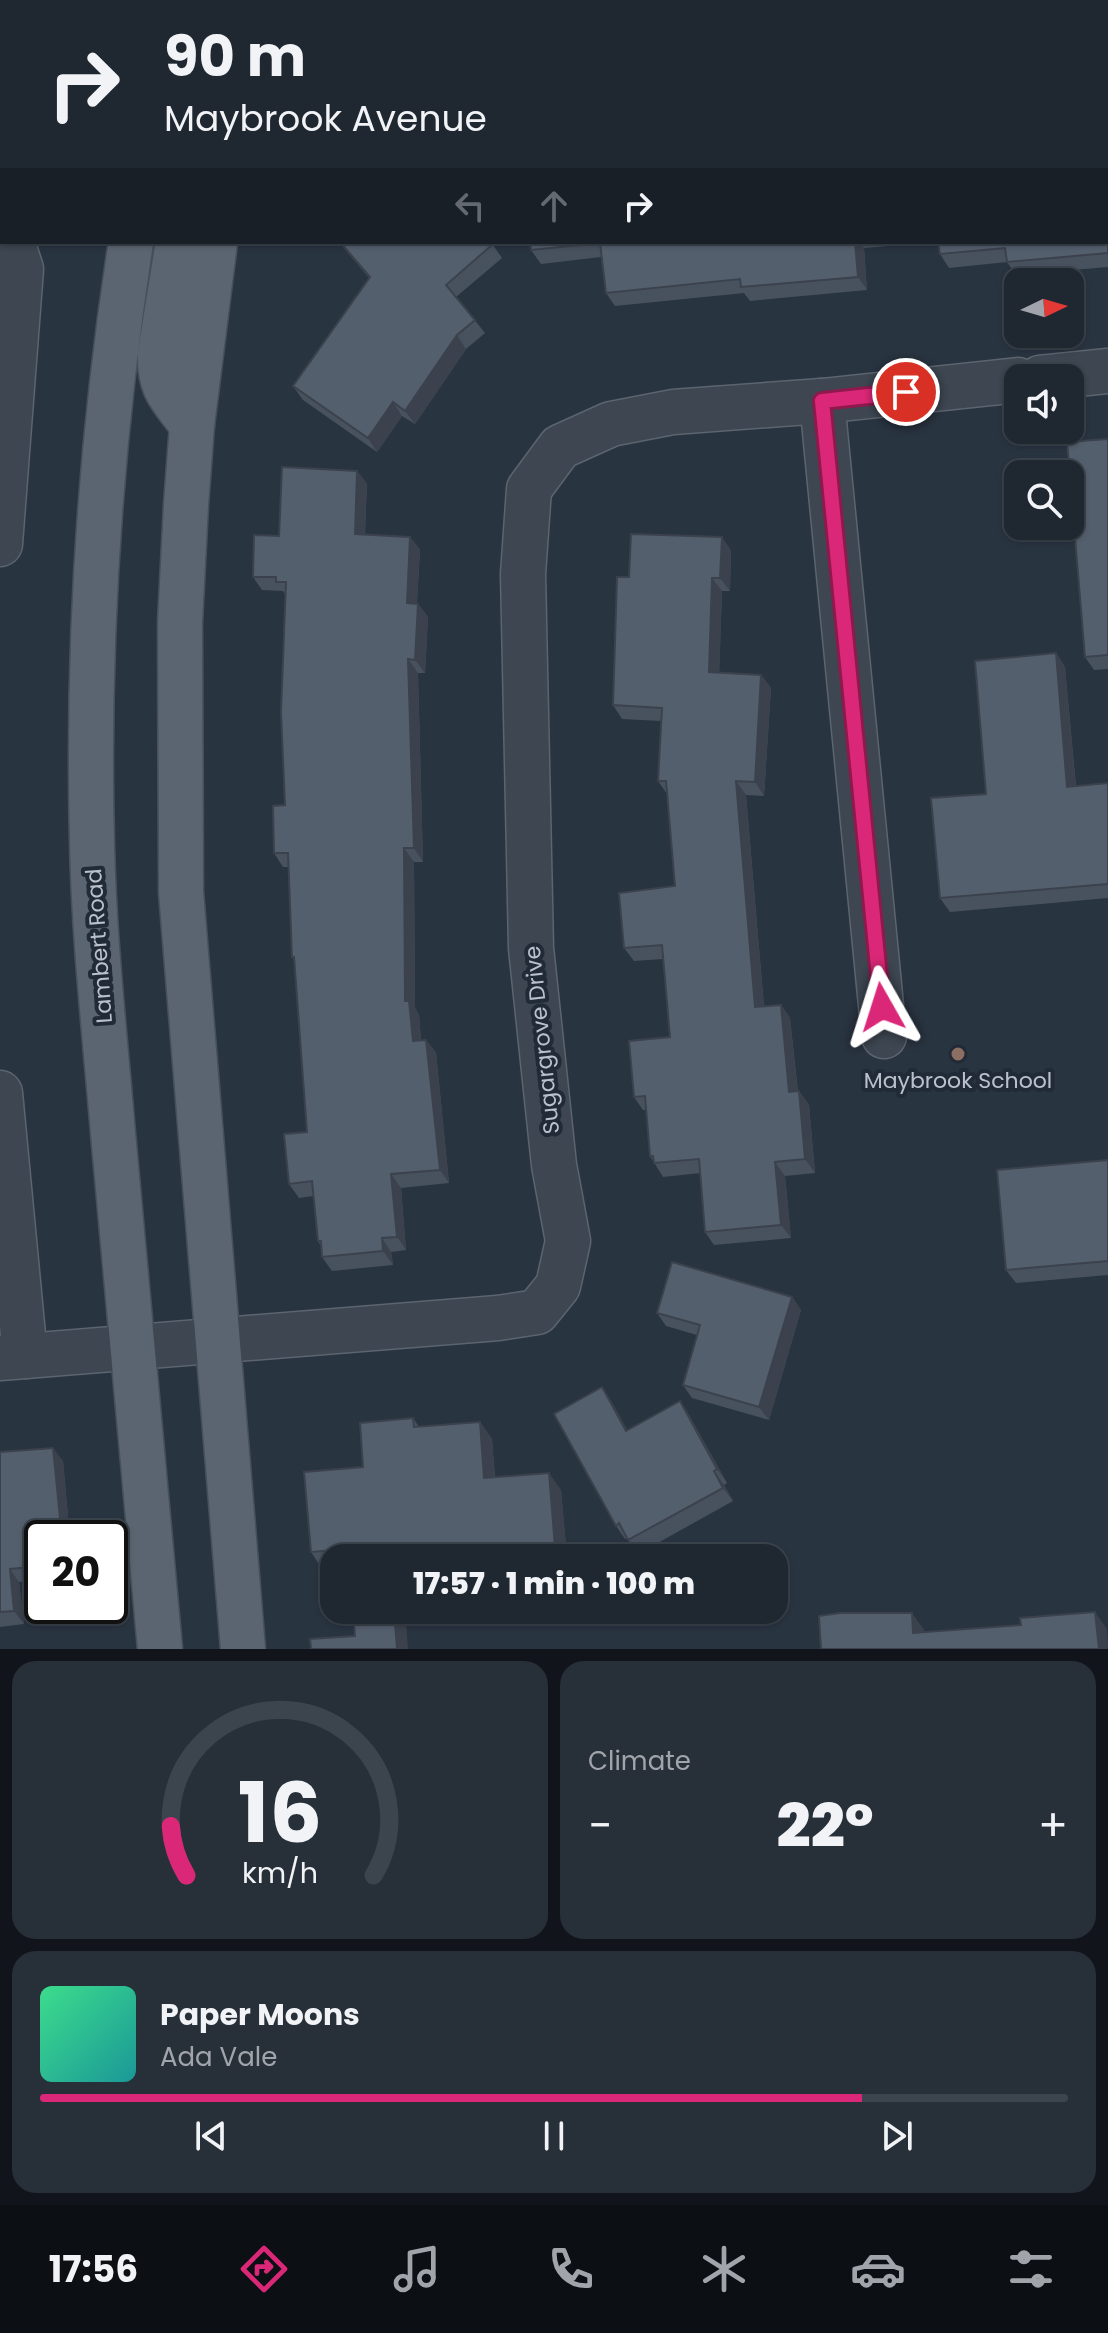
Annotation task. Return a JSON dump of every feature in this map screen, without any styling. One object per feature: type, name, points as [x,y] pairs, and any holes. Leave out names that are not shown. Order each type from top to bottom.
[{"type":"main road","name":"Lambert Road","points":[[131,244],[118,328],[98,518],[91,693],[92,846],[131,1346],[160,1649]]},
{"type":"main road","points":[[178,244],[160,370],[161,382],[192,425]]},
{"type":"main road","points":[[215,244],[192,425],[180,622],[181,892],[243,1649]]},
{"type":"street","points":[[0,544],[21,269],[13,244]]},
{"type":"street","points":[[1084,373],[1108,371]]},
{"type":"street","points":[[884,1036],[822,401],[1004,382]]},
{"type":"street","name":"Sugargrove Drive","points":[[12,1357],[498,1318],[537,1312],[558,1286],[568,1241],[554,1165],[531,948],[523,574],[529,489],[560,447],[611,424],[673,412],[822,401]]},
{"type":"street","points":[[0,1093],[12,1357]]},
{"type":"building","points":[[342,244],[493,244],[446,285],[475,320],[457,335],[405,411],[393,402],[368,438],[293,386],[370,277]]},
{"type":"building","points":[[530,244],[590,244],[531,250]]},
{"type":"building","points":[[600,244],[855,244],[858,277],[741,287],[740,279],[606,293]]},
{"type":"building","points":[[938,244],[1108,244],[1108,253],[1007,262],[1005,248],[940,254]]},
{"type":"building","points":[[1108,439],[1108,655],[1085,657],[1075,540],[1084,540],[1084,460],[1069,460],[1067,444],[1084,444],[1084,441]]},
{"type":"building","points":[[282,467],[357,471],[355,534],[410,537],[407,603],[418,604],[415,660],[408,659],[414,848],[404,848],[405,1001],[409,1001],[413,1041],[426,1040],[440,1170],[391,1174],[397,1237],[382,1238],[383,1251],[322,1257],[312,1181],[289,1184],[284,1134],[307,1132],[292,957],[288,853],[274,853],[273,806],[285,805],[281,712],[286,582],[276,582],[276,577],[253,577],[254,535],[279,536]]},
{"type":"building","points":[[631,534],[722,537],[720,578],[712,578],[709,672],[761,675],[755,782],[736,781],[755,1007],[781,1005],[789,1092],[799,1091],[805,1159],[775,1162],[781,1225],[705,1232],[699,1159],[654,1163],[653,1156],[650,1156],[645,1096],[634,1097],[629,1041],[670,1037],[662,945],[624,948],[619,893],[675,886],[666,781],[658,781],[662,708],[613,705],[617,577],[629,577]]},
{"type":"building","points":[[1056,653],[1067,787],[1108,783],[1108,884],[940,898],[931,798],[986,794],[975,661]]},
{"type":"building","points":[[1108,1160],[1108,1261],[1006,1270],[997,1170]]},
{"type":"building","points":[[672,1262],[792,1297],[759,1407],[683,1385],[700,1325],[657,1313]]},
{"type":"building","points":[[602,1387],[626,1431],[680,1401],[717,1469],[714,1471],[723,1488],[628,1540],[619,1523],[616,1526],[554,1414]]},
{"type":"building","points":[[413,1418],[414,1427],[480,1422],[484,1478],[549,1473],[555,1544],[320,1544],[320,1551],[311,1552],[304,1472],[363,1467],[360,1423]]},
{"type":"building","points":[[53,1448],[60,1520],[24,1520],[24,1568],[10,1569],[14,1611],[0,1612],[0,1452]]},
{"type":"building","points":[[1095,1612],[1099,1649],[821,1649],[819,1616],[840,1613],[912,1613],[913,1633],[1021,1625],[1020,1618]]},
{"type":"building","points":[[354,1624],[395,1624],[397,1649],[311,1649],[310,1639],[355,1636]]},
{"type":"place","name":"Maybrook School","points":[[958,1054]]},
{"type":"route","points":[[882,1007],[822,401],[906,392]]}]
